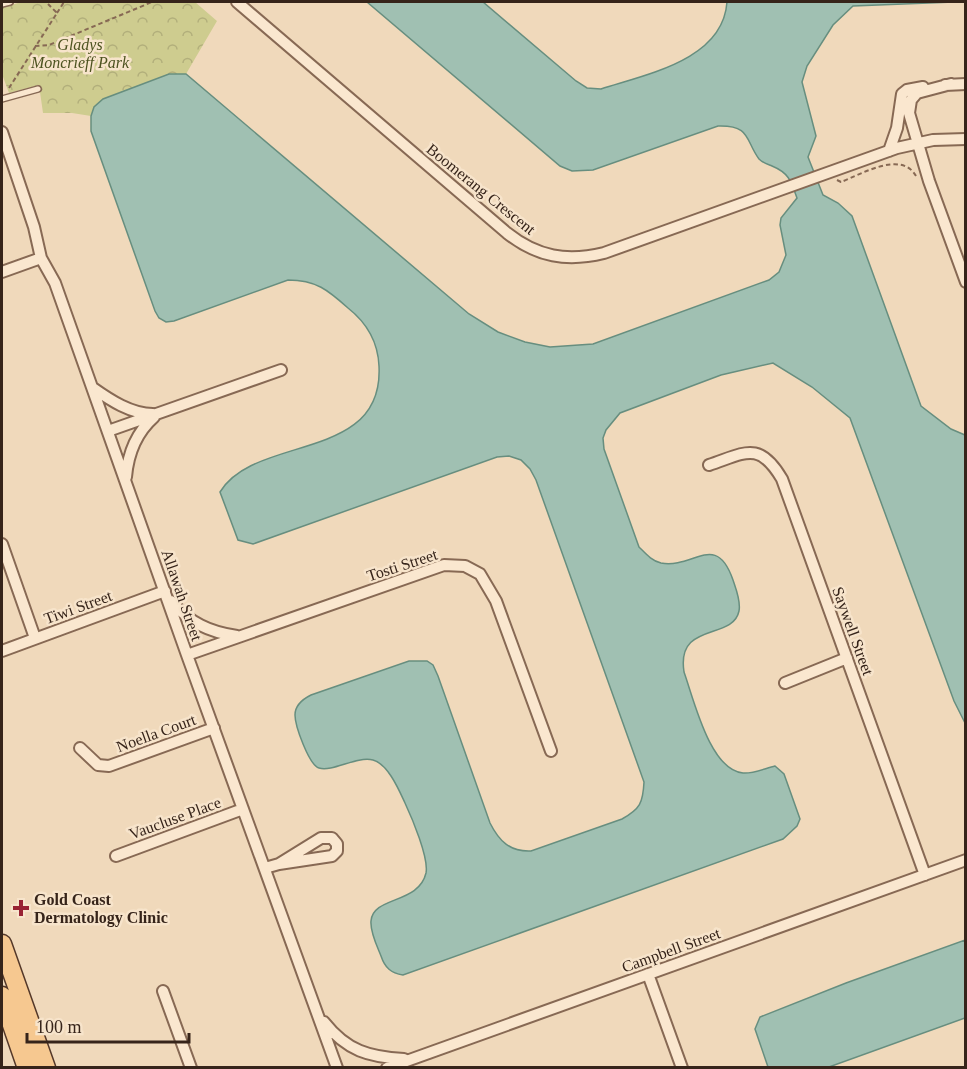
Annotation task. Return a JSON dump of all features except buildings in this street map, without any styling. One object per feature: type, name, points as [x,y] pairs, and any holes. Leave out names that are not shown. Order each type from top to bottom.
[{"type":"main road","points":[[2,944],[46,1068]]},
{"type":"main road","points":[[2,997],[27,1068]]},
{"type":"street","name":"Boomerang Crescent","points":[[237,2],[519,243],[548,256],[576,258],[604,253],[889,151],[943,139],[966,139]]},
{"type":"street","points":[[951,84],[923,90],[912,98],[909,113],[931,186],[966,282]]},
{"type":"street","points":[[889,151],[904,92],[922,87],[966,84]]},
{"type":"street","name":"Allawah Street","points":[[2,132],[34,227],[41,258],[55,283],[337,1068]]},
{"type":"street","points":[[2,272],[41,258]]},
{"type":"street","points":[[108,431],[281,370]]},
{"type":"street","points":[[93,388],[130,409],[148,414],[159,413]]},
{"type":"street","points":[[126,480],[129,458],[136,441],[146,425],[159,413]]},
{"type":"street","name":"Saywell Street","points":[[709,465],[744,454],[757,453],[765,456],[782,478],[925,875]]},
{"type":"street","points":[[2,544],[35,638]]},
{"type":"street","name":"Tosti Street","points":[[187,655],[444,565],[465,566],[480,574],[496,601],[551,751]]},
{"type":"street","points":[[166,594],[184,615],[200,627],[240,636]]},
{"type":"street","name":"Tiwi Street","points":[[2,651],[166,594]]},
{"type":"street","points":[[785,683],[847,658]]},
{"type":"street","name":"Noella Court","points":[[80,748],[98,765],[109,766],[214,728]]},
{"type":"street","name":"Vaucluse Place","points":[[116,856],[243,809]]},
{"type":"street","points":[[265,868],[332,856],[337,851],[337,844],[332,838],[323,837],[279,864]]},
{"type":"street","name":"Campbell Street","points":[[387,1068],[966,860]]},
{"type":"street","points":[[648,974],[682,1068]]},
{"type":"street","points":[[163,991],[191,1068]]},
{"type":"street","points":[[317,1011],[334,1033],[354,1049],[378,1057],[409,1059]]},
{"type":"lane","points":[[2,4],[10,2]]},
{"type":"lane","points":[[2,99],[38,89]]},
{"type":"path","points":[[6,93],[64,2]]},
{"type":"path","points":[[35,46],[49,45],[152,2]]},
{"type":"path","points":[[48,4],[57,13]]},
{"type":"path","points":[[836,180],[841,182],[884,166],[899,164],[911,169],[921,189],[931,186]]},
{"type":"green space","name":"Gladys Moncrieff Park","points":[[21,2],[195,2],[217,21],[186,74],[169,74],[94,107],[91,116],[72,113],[43,113],[39,85],[9,93],[2,74],[2,8]]},
{"type":"shaded area","points":[[367,2],[483,2],[576,81],[587,88],[601,89],[660,70],[698,51],[712,38],[722,22],[727,2],[954,2],[853,6],[833,25],[807,66],[802,82],[816,136],[808,157],[823,195],[838,203],[852,216],[921,406],[951,429],[965,435],[965,723],[954,701],[850,418],[812,387],[773,363],[721,375],[620,413],[606,430],[603,438],[604,449],[639,547],[652,559],[661,563],[684,561],[703,555],[719,558],[726,565],[738,595],[739,611],[735,620],[727,626],[696,638],[688,645],[684,656],[684,672],[705,732],[721,760],[731,769],[747,773],[775,766],[784,774],[800,819],[797,826],[783,839],[403,975],[395,973],[384,964],[373,934],[371,921],[379,907],[415,890],[422,883],[426,866],[416,828],[396,785],[378,762],[366,759],[325,769],[315,765],[303,744],[295,715],[296,708],[302,700],[409,661],[427,661],[433,665],[490,823],[501,840],[517,850],[531,851],[622,819],[639,805],[644,782],[536,480],[521,460],[509,456],[497,457],[253,544],[238,540],[220,492],[237,474],[260,461],[340,433],[361,418],[375,397],[379,366],[374,341],[355,314],[328,291],[298,280],[288,280],[174,321],[166,322],[159,318],[91,131],[91,116],[94,107],[103,99],[169,74],[186,74],[469,314],[498,332],[525,342],[550,347],[593,344],[769,280],[779,272],[786,255],[780,225],[781,218],[797,198],[786,175],[761,160],[746,135],[729,126],[718,126],[593,170],[572,171],[560,166]]},
{"type":"shaded area","points":[[965,940],[965,1018],[829,1067],[768,1067],[755,1029],[760,1017]]},
{"type":"place","name":"Gold Coast Dermatology Clinic","points":[[21,908]]}]
